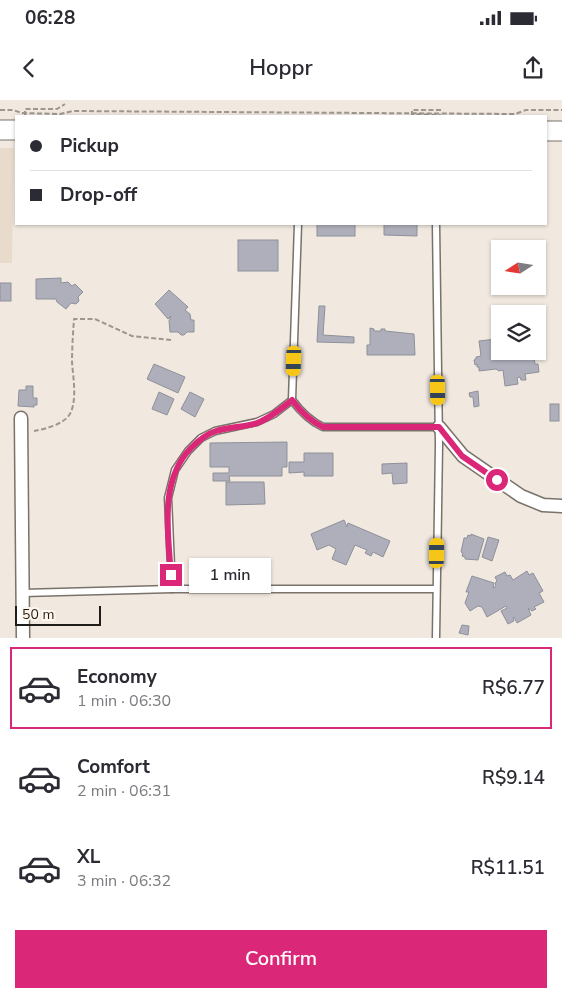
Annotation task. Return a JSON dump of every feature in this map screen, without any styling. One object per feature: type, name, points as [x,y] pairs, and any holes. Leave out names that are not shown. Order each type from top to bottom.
[{"type":"main road","points":[[0,130],[15,130]]},
{"type":"main road","points":[[547,131],[562,131]]},
{"type":"street","points":[[21,418],[23,638]]},
{"type":"street","points":[[439,427],[462,456],[521,496],[543,505],[562,506]]},
{"type":"lane","points":[[298,225],[292,400],[301,412],[313,422],[323,427],[439,427]]},
{"type":"lane","points":[[436,225],[439,427],[436,638]]},
{"type":"lane","points":[[172,589],[168,498],[175,470],[200,438],[215,431],[257,422],[274,414],[292,400]]},
{"type":"lane","points":[[23,593],[172,589],[436,589]]},
{"type":"path","points":[[26,115],[26,110],[57,109],[65,104]]},
{"type":"path","points":[[0,110],[13,110],[26,115],[60,114],[73,111],[515,114],[526,110],[562,110]]},
{"type":"path","points":[[412,113],[412,110],[441,110]]},
{"type":"path","points":[[412,113],[441,114]]},
{"type":"path","points":[[21,433],[47,429],[71,413],[74,394],[72,360],[74,319],[95,319],[132,336],[171,340]]},
{"type":"shaded area","points":[[0,148],[14,148],[12,263],[0,263]]},
{"type":"building","points":[[317,225],[355,225],[355,236],[317,236]]},
{"type":"building","points":[[384,225],[417,225],[417,236],[384,235]]},
{"type":"building","points":[[238,240],[278,240],[278,271],[238,271]]},
{"type":"building","points":[[61,278],[61,283],[68,282],[72,286],[75,284],[83,292],[78,297],[79,301],[76,304],[71,303],[66,309],[56,299],[36,299],[36,279]]},
{"type":"building","points":[[0,283],[11,283],[11,301],[0,301]]},
{"type":"building","points":[[169,290],[188,307],[185,310],[190,314],[191,320],[194,320],[194,332],[187,332],[181,335],[178,332],[170,332],[169,321],[171,316],[168,319],[155,304]]},
{"type":"building","points":[[319,306],[325,306],[323,335],[354,337],[354,343],[317,342]]},
{"type":"building","points":[[370,328],[374,329],[374,331],[385,329],[385,331],[414,334],[415,355],[367,355],[367,345],[370,345]]},
{"type":"building","points":[[491,340],[491,360],[534,360],[535,364],[538,364],[539,372],[525,374],[526,380],[521,380],[520,377],[517,378],[518,384],[505,386],[503,370],[479,371],[477,364],[475,365],[474,360],[476,357],[481,356],[479,341]]},
{"type":"building","points":[[154,364],[185,377],[178,393],[147,379]]},
{"type":"building","points":[[26,386],[33,386],[33,398],[37,398],[37,405],[34,405],[34,407],[18,406],[19,390],[26,390]]},
{"type":"building","points":[[478,391],[479,406],[474,407],[473,397],[470,397],[469,393]]},
{"type":"building","points":[[159,392],[174,399],[167,415],[152,409]]},
{"type":"building","points":[[190,392],[204,399],[195,417],[181,409]]},
{"type":"building","points":[[550,404],[559,404],[559,421],[550,421]]},
{"type":"building","points":[[287,442],[287,467],[282,467],[282,476],[229,476],[230,481],[213,481],[213,473],[229,473],[229,467],[210,467],[210,443]]},
{"type":"building","points":[[304,453],[333,453],[333,476],[304,476],[304,472],[289,473],[289,462],[304,462]]},
{"type":"building","points":[[407,463],[407,483],[393,484],[392,473],[382,474],[382,464]]},
{"type":"building","points":[[226,482],[264,482],[265,504],[226,505]]},
{"type":"building","points":[[344,520],[347,527],[348,523],[390,541],[383,557],[373,552],[371,556],[365,553],[367,550],[355,545],[346,565],[332,559],[336,549],[329,545],[317,550],[311,534]]},
{"type":"building","points":[[471,534],[484,539],[478,560],[465,559],[462,556],[464,538],[467,538],[468,535],[471,536]]},
{"type":"building","points":[[488,537],[499,540],[492,561],[482,557]]},
{"type":"building","points":[[527,571],[529,575],[533,573],[543,591],[539,593],[544,602],[534,607],[536,609],[532,611],[528,608],[531,615],[517,623],[514,617],[514,621],[508,624],[501,611],[507,608],[506,606],[487,617],[482,607],[478,606],[470,611],[465,603],[469,592],[466,592],[472,576],[494,583],[493,588],[496,586],[495,583],[497,581],[495,577],[505,572],[513,580]]},
{"type":"building","points":[[462,625],[469,626],[468,635],[459,633]]},
{"type":"route","points":[[171,575],[168,498],[175,470],[188,451],[200,438],[215,431],[257,422],[274,414],[292,400],[301,412],[313,422],[323,427],[439,427],[462,456],[497,480]]}]
